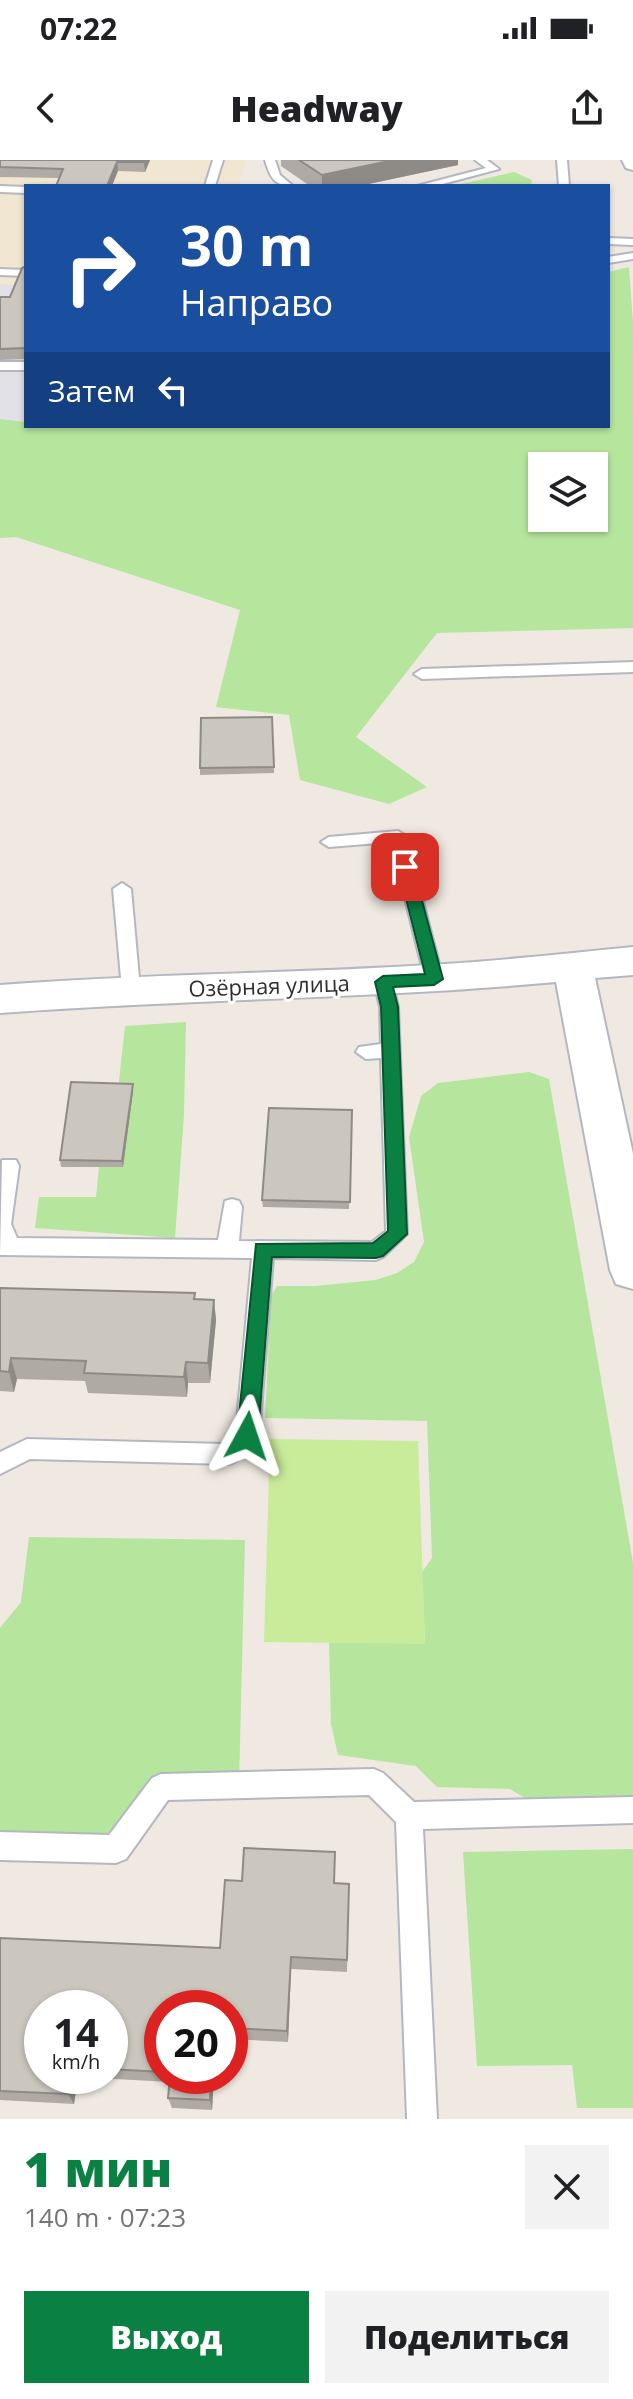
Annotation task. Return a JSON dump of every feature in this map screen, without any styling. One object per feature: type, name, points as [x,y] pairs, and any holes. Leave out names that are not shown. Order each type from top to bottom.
[{"type":"street","name":"Озёрная улица","points":[[0,999],[131,989],[434,979],[570,964],[633,961]]},
{"type":"street","points":[[570,964],[580,992],[633,1270]]},
{"type":"lane","points":[[211,184],[218,160]]},
{"type":"lane","points":[[270,160],[275,176],[285,184]]},
{"type":"lane","points":[[430,184],[494,169],[480,160]]},
{"type":"lane","points":[[562,160],[564,184]]},
{"type":"lane","points":[[0,189],[24,190]]},
{"type":"lane","points":[[610,241],[633,242]]},
{"type":"lane","points":[[610,260],[633,256]]},
{"type":"lane","points":[[0,272],[24,273]]},
{"type":"lane","points":[[0,366],[24,366]]},
{"type":"lane","points":[[422,674],[633,667]]},
{"type":"lane","points":[[329,842],[398,836],[434,979]]},
{"type":"lane","points":[[122,889],[131,989]]},
{"type":"lane","points":[[9,1166],[1,1224],[5,1246],[376,1251],[397,1234],[389,1007],[383,982]]},
{"type":"lane","points":[[366,1052],[391,1051]]},
{"type":"lane","points":[[228,1249],[232,1207]]},
{"type":"lane","points":[[0,1464],[27,1449],[229,1454],[247,1436],[263,1249]]},
{"type":"lane","points":[[0,1846],[116,1849],[161,1787],[374,1782],[409,1816],[422,2119]]},
{"type":"lane","points":[[409,1816],[633,1810]]},
{"type":"shaded area","points":[[0,160],[246,160],[239,184],[24,184],[24,285],[0,284]]},
{"type":"shaded area","points":[[0,284],[24,285],[24,422],[0,419]]},
{"type":"green space","points":[[514,172],[532,180],[531,184],[461,184]]},
{"type":"green space","points":[[629,267],[633,323],[633,628],[437,633],[356,737],[427,787],[389,804],[300,780],[289,715],[216,707],[240,610],[16,537],[0,538],[0,419],[24,422],[24,428],[610,428],[610,272]]},
{"type":"green space","points":[[186,1022],[184,1114],[175,1238],[35,1228],[39,1197],[96,1197],[99,1167],[118,1090],[125,1026]]},
{"type":"green space","points":[[529,1072],[549,1079],[633,1563],[633,1810],[550,1813],[510,1789],[437,1787],[416,1766],[338,1755],[331,1724],[329,1643],[425,1643],[422,1572],[432,1558],[427,1421],[265,1418],[271,1296],[277,1286],[376,1280],[397,1273],[414,1262],[424,1242],[409,1137],[421,1096],[438,1083]]},
{"type":"green space","points":[[270,1439],[418,1441],[425,1644],[264,1642]]},
{"type":"green space","points":[[29,1537],[245,1540],[239,1785],[161,1787],[116,1849],[0,1846],[0,1628],[21,1602]]},
{"type":"green space","points":[[633,1849],[633,2108],[577,2108],[572,2065],[477,2066],[463,1852]]},
{"type":"building","points":[[0,160],[145,160],[117,162],[108,184],[57,184],[63,169],[0,167]]},
{"type":"building","points":[[299,160],[394,160],[322,175]]},
{"type":"building","points":[[22,268],[24,348],[0,349],[0,297],[10,297]]},
{"type":"building","points":[[272,717],[274,767],[200,768],[201,718]]},
{"type":"building","points":[[71,1082],[133,1084],[122,1161],[60,1160]]},
{"type":"building","points":[[269,1108],[352,1110],[350,1202],[262,1200]]},
{"type":"building","points":[[0,1288],[195,1293],[194,1299],[214,1300],[208,1363],[186,1362],[184,1377],[84,1373],[86,1361],[11,1358],[9,1372],[0,1371]]},
{"type":"building","points":[[244,1848],[335,1852],[334,1883],[349,1884],[347,1960],[291,1957],[287,2031],[248,2029],[248,1990],[144,1990],[144,2071],[128,2070],[128,1990],[24,1990],[24,2092],[0,2091],[0,1938],[220,1948],[225,1880],[242,1881]]},
{"type":"building","points":[[168,2094],[210,2094],[210,2100],[168,2098]]},
{"type":"route","points":[[247,1436],[263,1249],[376,1251],[397,1234],[389,1007],[383,982],[434,979],[405,867]]}]
